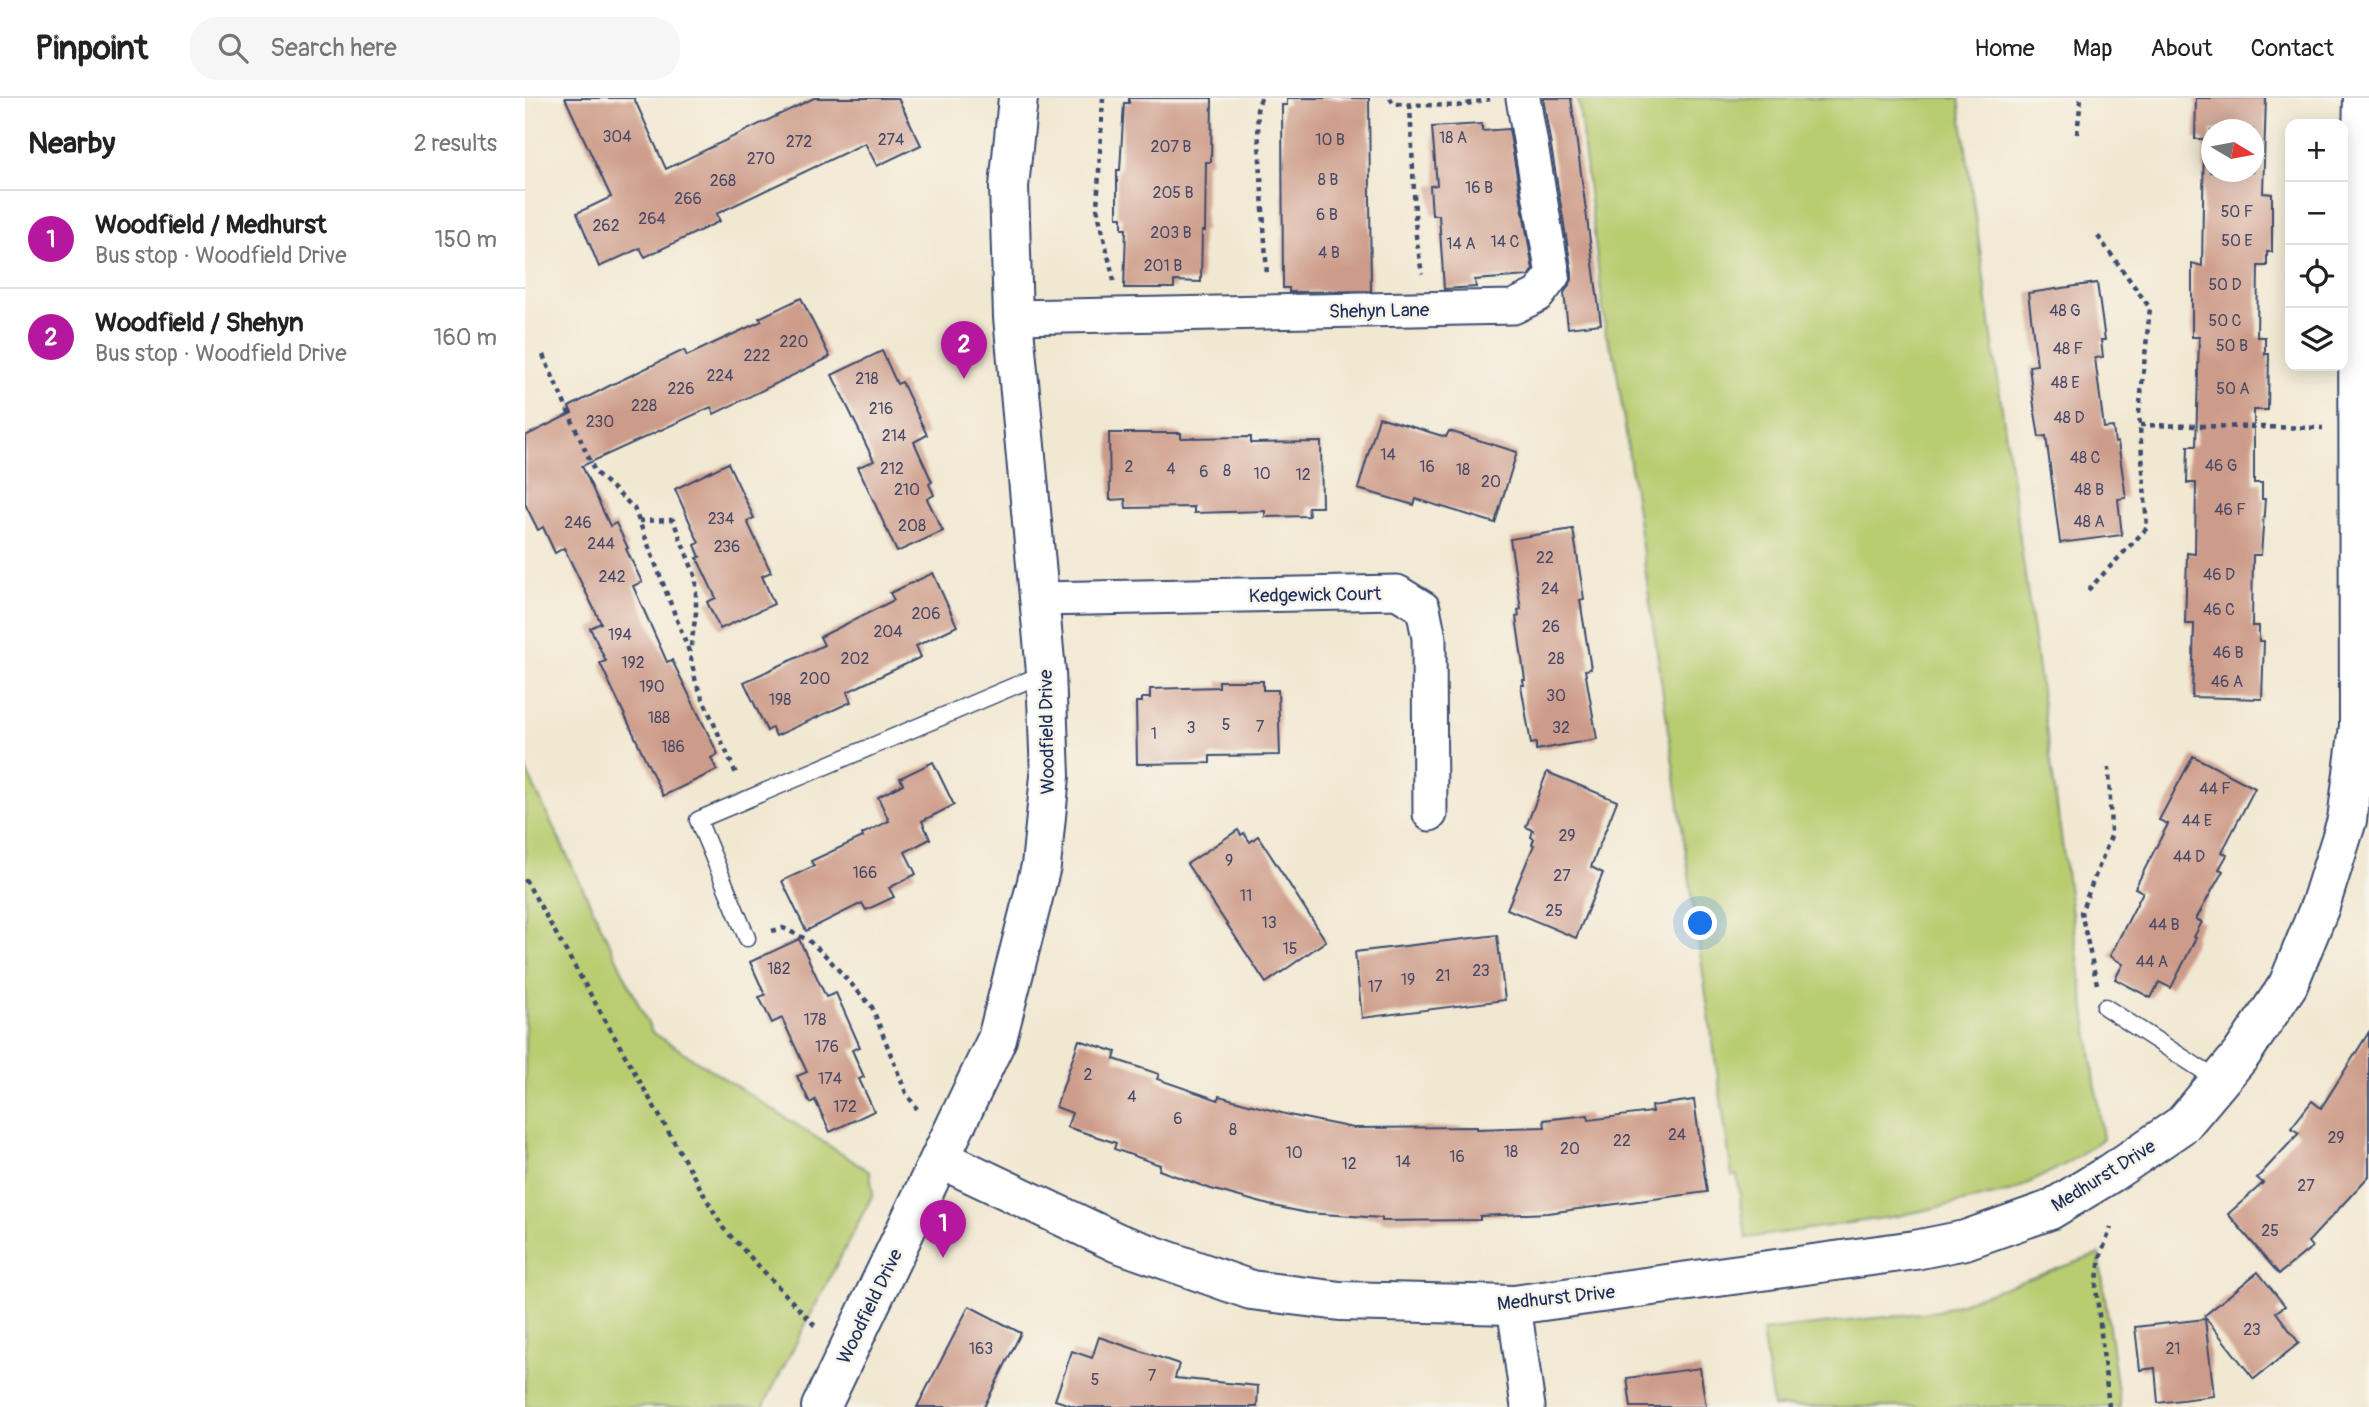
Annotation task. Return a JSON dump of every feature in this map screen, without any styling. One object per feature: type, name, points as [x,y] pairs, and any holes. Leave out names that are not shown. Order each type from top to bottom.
[{"type":"street","name":"Woodfield Drive","points":[[821,1407],[997,1039],[1041,866],[1050,776],[1046,673],[1013,317],[1009,187],[1018,98]]},
{"type":"street","name":"Shehyn Lane","points":[[1013,317],[1513,307],[1538,295],[1553,275],[1523,98]]},
{"type":"street","name":"Medhurst Drive","points":[[941,1159],[1118,1243],[1251,1290],[1340,1301],[1514,1305],[1915,1250],[1965,1240],[2050,1210],[2183,1124],[2241,1055],[2288,985],[2320,905],[2347,820],[2364,727],[2358,429],[2364,273],[2363,98]]},
{"type":"street","name":"Kedgewick Court","points":[[1039,600],[1398,592],[1423,608],[1429,638],[1430,814]]},
{"type":"street","points":[[1514,1305],[1528,1407]]},
{"type":"lane","points":[[747,938],[698,820],[1046,673]]},
{"type":"lane","points":[[2105,1007],[2219,1081]]},
{"type":"path","points":[[1104,98],[1097,208],[1121,315]]},
{"type":"path","points":[[1261,98],[1257,110],[1269,312]]},
{"type":"path","points":[[1390,98],[1394,104],[1457,106],[1493,98]]},
{"type":"path","points":[[2077,134],[2081,98]]},
{"type":"path","points":[[1410,104],[1416,236],[1427,309]]},
{"type":"path","points":[[2088,590],[2147,528],[2140,413],[2150,309],[2097,235]]},
{"type":"path","points":[[543,355],[595,472],[633,508],[690,654],[696,682],[748,798]]},
{"type":"path","points":[[2140,425],[2358,429]]},
{"type":"path","points":[[639,521],[673,520],[696,578],[696,613],[690,654]]},
{"type":"path","points":[[2105,1007],[2095,978],[2081,912],[2111,836],[2109,768]]},
{"type":"path","points":[[525,879],[723,1228],[844,1356]]},
{"type":"path","points":[[747,938],[783,928],[808,940],[825,954],[872,1007],[906,1093],[917,1109]]},
{"type":"path","points":[[2109,1407],[2096,1287],[2100,1258],[2111,1227]]},
{"type":"green space","points":[[1578,98],[1959,98],[2103,1139],[2064,1165],[2013,1191],[1898,1216],[1746,1238],[1737,1175],[1732,1176],[1615,358],[1606,335]]},
{"type":"green space","points":[[525,768],[652,1032],[870,1172],[873,1194],[763,1407],[525,1407]]},
{"type":"green space","points":[[2099,1254],[2120,1407],[1773,1407],[1762,1331],[1938,1311]]},
{"type":"building","points":[[565,98],[634,98],[666,169],[814,98],[898,98],[921,145],[877,166],[865,143],[716,214],[720,221],[645,257],[640,248],[599,267],[577,213],[611,197]]},
{"type":"building","points":[[1129,98],[1212,98],[1211,162],[1206,162],[1201,282],[1174,281],[1174,288],[1124,288],[1126,229],[1122,229],[1122,217],[1117,217],[1117,170],[1120,170],[1124,103],[1129,103]]},
{"type":"building","points":[[1287,98],[1369,98],[1371,291],[1289,292],[1289,288],[1283,288],[1282,105],[1287,105]]},
{"type":"building","points":[[1543,98],[1571,98],[1601,324],[1568,328],[1564,293],[1572,280],[1572,272]]},
{"type":"building","points":[[2196,98],[2266,98],[2264,161],[2264,119],[2201,119],[2201,139],[2195,139]]},
{"type":"building","points":[[1482,124],[1482,131],[1509,129],[1533,270],[1528,276],[1475,280],[1476,287],[1444,289],[1439,215],[1432,215],[1430,186],[1437,185],[1432,127]]},
{"type":"building","points":[[2203,182],[2263,182],[2263,193],[2272,194],[2272,252],[2267,252],[2267,266],[2258,266],[2257,337],[2265,337],[2265,354],[2269,354],[2268,410],[2254,410],[2254,483],[2262,483],[2262,499],[2265,499],[2261,555],[2253,555],[2252,626],[2259,626],[2259,641],[2264,641],[2262,699],[2192,697],[2194,624],[2185,624],[2187,553],[2195,554],[2196,483],[2187,483],[2188,446],[2196,446],[2199,337],[2192,337],[2192,263],[2202,266]]},
{"type":"building","points":[[2097,283],[2105,340],[2101,340],[2103,357],[2095,358],[2104,428],[2113,427],[2115,443],[2118,442],[2126,498],[2118,499],[2122,535],[2060,543],[2046,436],[2039,437],[2034,406],[2029,366],[2037,365],[2028,293]]},
{"type":"building","points":[[801,298],[830,357],[714,414],[711,407],[582,466],[610,526],[616,523],[628,548],[626,549],[642,582],[633,586],[667,662],[672,660],[718,754],[711,758],[717,770],[663,796],[600,663],[606,661],[590,628],[601,623],[564,548],[555,553],[543,527],[538,530],[525,504],[525,436],[572,413],[569,407],[609,386],[684,350],[687,356],[762,321],[759,318]]},
{"type":"building","points":[[882,351],[897,384],[902,382],[927,435],[914,442],[932,482],[929,484],[934,495],[927,499],[943,531],[897,552],[858,467],[874,461],[832,375]]},
{"type":"building","points":[[1379,417],[1446,437],[1449,431],[1517,452],[1495,523],[1416,499],[1414,505],[1358,489]]},
{"type":"building","points":[[1109,433],[1181,433],[1181,438],[1251,437],[1251,443],[1321,442],[1322,507],[1308,507],[1309,516],[1265,517],[1265,511],[1194,513],[1194,507],[1126,508],[1125,499],[1110,500]]},
{"type":"building","points":[[728,463],[754,518],[747,521],[771,572],[762,576],[774,604],[720,629],[707,602],[716,598],[697,558],[700,557],[695,545],[699,543],[675,489]]},
{"type":"building","points":[[1573,529],[1584,599],[1580,600],[1591,669],[1585,670],[1597,739],[1536,750],[1536,743],[1531,744],[1521,685],[1524,685],[1525,680],[1516,617],[1521,609],[1510,539]]},
{"type":"building","points":[[933,573],[957,626],[916,646],[921,657],[847,692],[851,702],[776,736],[772,728],[767,731],[744,682],[824,645],[820,637],[894,600],[890,593]]},
{"type":"building","points":[[1219,681],[1263,681],[1263,690],[1278,690],[1280,755],[1210,756],[1210,763],[1137,764],[1136,702],[1142,702],[1142,698],[1150,698],[1150,689],[1219,687]]},
{"type":"building","points":[[2193,756],[2255,788],[2222,852],[2227,855],[2219,869],[2223,871],[2196,919],[2202,922],[2194,937],[2196,938],[2171,988],[2159,982],[2151,998],[2115,979],[2123,964],[2110,956],[2143,892],[2135,888],[2168,824],[2159,820]]},
{"type":"building","points":[[933,762],[954,805],[922,821],[930,839],[905,852],[916,874],[889,888],[894,897],[866,910],[862,903],[806,931],[782,881],[814,866],[811,861],[863,837],[862,834],[889,821],[878,797],[903,784],[900,778]]},
{"type":"building","points":[[1547,772],[1617,801],[1591,867],[1603,873],[1576,938],[1507,909],[1534,845],[1534,839],[1531,837],[1533,830],[1526,827]]},
{"type":"building","points":[[1238,830],[1241,835],[1244,833],[1250,842],[1258,836],[1326,941],[1266,983],[1187,864]]},
{"type":"building","points":[[1497,935],[1505,1000],[1362,1018],[1355,952]]},
{"type":"building","points":[[799,939],[826,997],[836,993],[860,1047],[852,1050],[864,1077],[859,1079],[874,1111],[830,1132],[815,1100],[810,1103],[797,1076],[807,1072],[782,1018],[772,1023],[759,997],[765,995],[750,962]]},
{"type":"building","points":[[2369,1032],[2369,1176],[2308,1242],[2312,1247],[2279,1274],[2228,1214],[2263,1183],[2257,1178],[2299,1133],[2291,1128],[2312,1101],[2321,1108]]},
{"type":"building","points":[[1079,1040],[1116,1052],[1114,1059],[1159,1074],[1157,1079],[1218,1100],[1219,1096],[1289,1115],[1353,1128],[1545,1127],[1544,1120],[1588,1115],[1589,1120],[1652,1112],[1651,1106],[1694,1100],[1707,1192],[1548,1213],[1480,1216],[1480,1220],[1382,1221],[1382,1218],[1307,1213],[1269,1205],[1211,1189],[1159,1170],[1160,1165],[1114,1149],[1116,1143],[1067,1127],[1072,1113],[1056,1107]]},
{"type":"building","points":[[2258,1272],[2285,1306],[2276,1312],[2299,1343],[2254,1379],[2204,1316]]},
{"type":"building","points":[[969,1306],[1021,1333],[984,1407],[917,1407]]},
{"type":"building","points":[[2205,1319],[2214,1396],[2158,1403],[2155,1368],[2140,1370],[2135,1327]]},
{"type":"building","points":[[1099,1337],[1179,1364],[1175,1378],[1258,1386],[1257,1407],[1077,1407],[1055,1400],[1072,1351],[1092,1358]]},
{"type":"building","points":[[1700,1368],[1706,1407],[1631,1407],[1627,1378]]},
{"type":"place","name":"Woodfield / Shehyn","points":[[964,379]]},
{"type":"place","name":"Woodfield / Medhurst","points":[[943,1258]]}]
